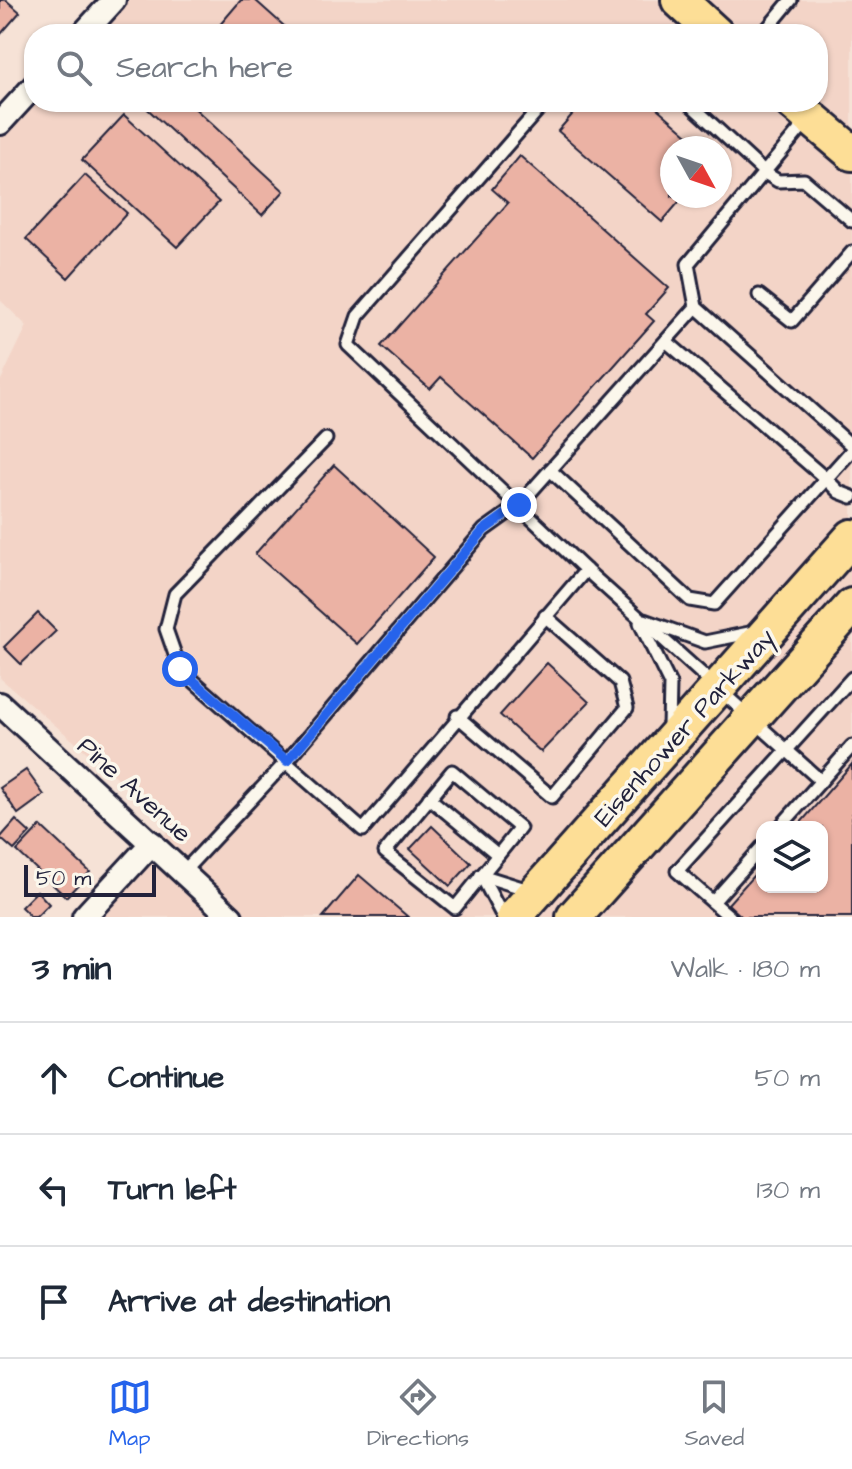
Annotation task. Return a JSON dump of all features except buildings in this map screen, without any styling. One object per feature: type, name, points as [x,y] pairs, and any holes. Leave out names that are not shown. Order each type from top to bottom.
[{"type":"main road","points":[[679,0],[705,24]]},
{"type":"main road","points":[[803,112],[852,153]]},
{"type":"main road","name":"Eisenhower Parkway","points":[[525,904],[852,537]]},
{"type":"main road","name":"Eisenhower Parkway","points":[[574,917],[852,606]]},
{"type":"street","points":[[90,24],[104,3]]},
{"type":"street","points":[[0,123],[24,97]]},
{"type":"street","name":"Pine Avenue","points":[[4,716],[184,871],[231,917]]},
{"type":"street","points":[[84,917],[152,843]]},
{"type":"lane","points":[[771,24],[791,0]]},
{"type":"lane","points":[[536,112],[358,316],[348,345],[586,570],[821,781]]},
{"type":"lane","points":[[699,112],[765,173],[778,181],[804,180],[852,221]]},
{"type":"lane","points":[[550,470],[690,600],[714,604],[852,448],[696,307],[688,264],[765,173],[800,112]]},
{"type":"lane","points":[[759,295],[792,321],[852,252]]},
{"type":"lane","points":[[184,871],[287,761],[484,530],[519,505],[696,307]]},
{"type":"lane","points":[[666,341],[839,492],[852,497]]},
{"type":"lane","points":[[326,439],[175,594],[166,629],[180,669],[363,830],[457,716],[586,570]]},
{"type":"lane","points":[[457,716],[552,797],[627,708],[620,682],[545,616]]},
{"type":"lane","points":[[637,616],[705,642],[774,627]]},
{"type":"lane","points":[[637,616],[670,684],[666,748]]},
{"type":"lane","points":[[730,917],[677,871],[852,678]]},
{"type":"lane","points":[[785,821],[852,746]]},
{"type":"lane","points":[[452,771],[489,808],[520,828],[455,908],[385,852],[429,798],[452,771]]},
{"type":"lane","points":[[429,798],[453,811],[498,855]]},
{"type":"lane","points":[[713,902],[756,854]]},
{"type":"lane","points":[[481,875],[525,904]]},
{"type":"lane","points":[[481,875],[503,917]]},
{"type":"shaded area","points":[[113,0],[852,0],[852,917],[81,917],[173,826],[0,678],[0,382],[27,326],[0,300],[0,139],[24,109],[24,112],[828,112],[828,24],[94,24]]},
{"type":"route","points":[[180,669],[287,761],[484,530],[519,505]]}]
